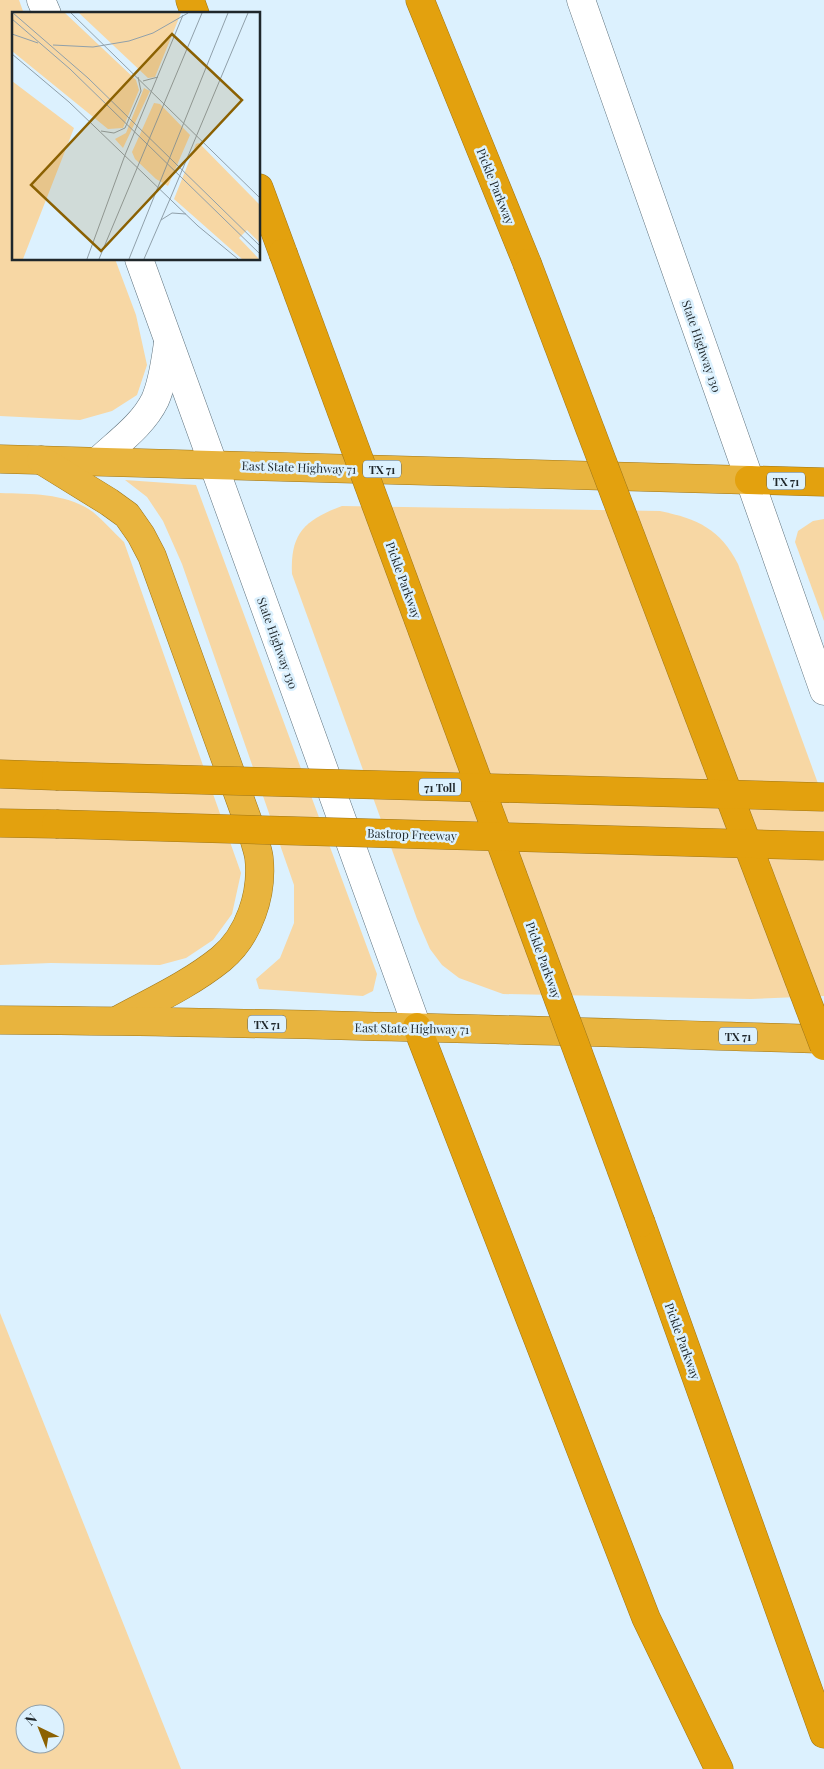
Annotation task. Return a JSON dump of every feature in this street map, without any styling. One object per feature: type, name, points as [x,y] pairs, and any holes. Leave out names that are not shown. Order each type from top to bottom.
[{"type":"highway","points":[[190,0],[194,12]]},
{"type":"highway","name":"Pickle Parkway","points":[[420,0],[527,263],[824,1046]]},
{"type":"highway","name":"Pickle Parkway","points":[[260,191],[641,1223],[824,1734]]},
{"type":"highway","name":"East State Highway 71","points":[[0,459],[749,480]]},
{"type":"highway","points":[[41,460],[109,502],[126,515],[141,535],[152,556],[253,836],[258,858],[259,882],[253,911],[241,935],[223,958],[200,974],[117,1021]]},
{"type":"highway","name":"TX 71","points":[[749,480],[824,482]]},
{"type":"highway","name":"71 Toll","points":[[0,774],[824,797]]},
{"type":"highway","name":"Bastrop Freeway","points":[[0,823],[824,846]]},
{"type":"highway","name":"East State Highway 71","points":[[0,1020],[117,1021],[824,1039]]},
{"type":"highway","points":[[417,1028],[646,1618],[719,1769]]},
{"type":"street","points":[[41,0],[45,12]]},
{"type":"street","name":"State Highway 130","points":[[581,0],[824,691]]},
{"type":"street","name":"State Highway 130","points":[[139,260],[417,1028]]},
{"type":"street","points":[[98,461],[144,417],[155,400],[162,380],[168,339]]},
{"type":"shaded area","points":[[0,0],[19,0],[23,12],[12,12],[12,260],[115,260],[136,315],[147,365],[137,395],[112,411],[80,420],[0,416]]},
{"type":"shaded area","points":[[125,480],[196,485],[377,974],[373,991],[363,996],[259,989],[256,979],[280,958],[294,923],[294,885],[182,564],[163,521],[147,497]]},
{"type":"shaded area","points":[[0,493],[48,496],[72,501],[93,512],[124,542],[241,873],[232,914],[213,940],[186,958],[160,965],[51,963],[0,965]]},
{"type":"shaded area","points":[[342,506],[660,511],[697,522],[724,542],[738,564],[824,800],[824,996],[751,999],[503,994],[459,978],[442,965],[430,949],[417,919],[292,574],[294,548],[302,530],[318,517]]},
{"type":"shaded area","points":[[824,519],[824,621],[795,542],[798,531],[813,521]]},
{"type":"shaded area","points":[[0,1313],[181,1769],[0,1769]]}]
